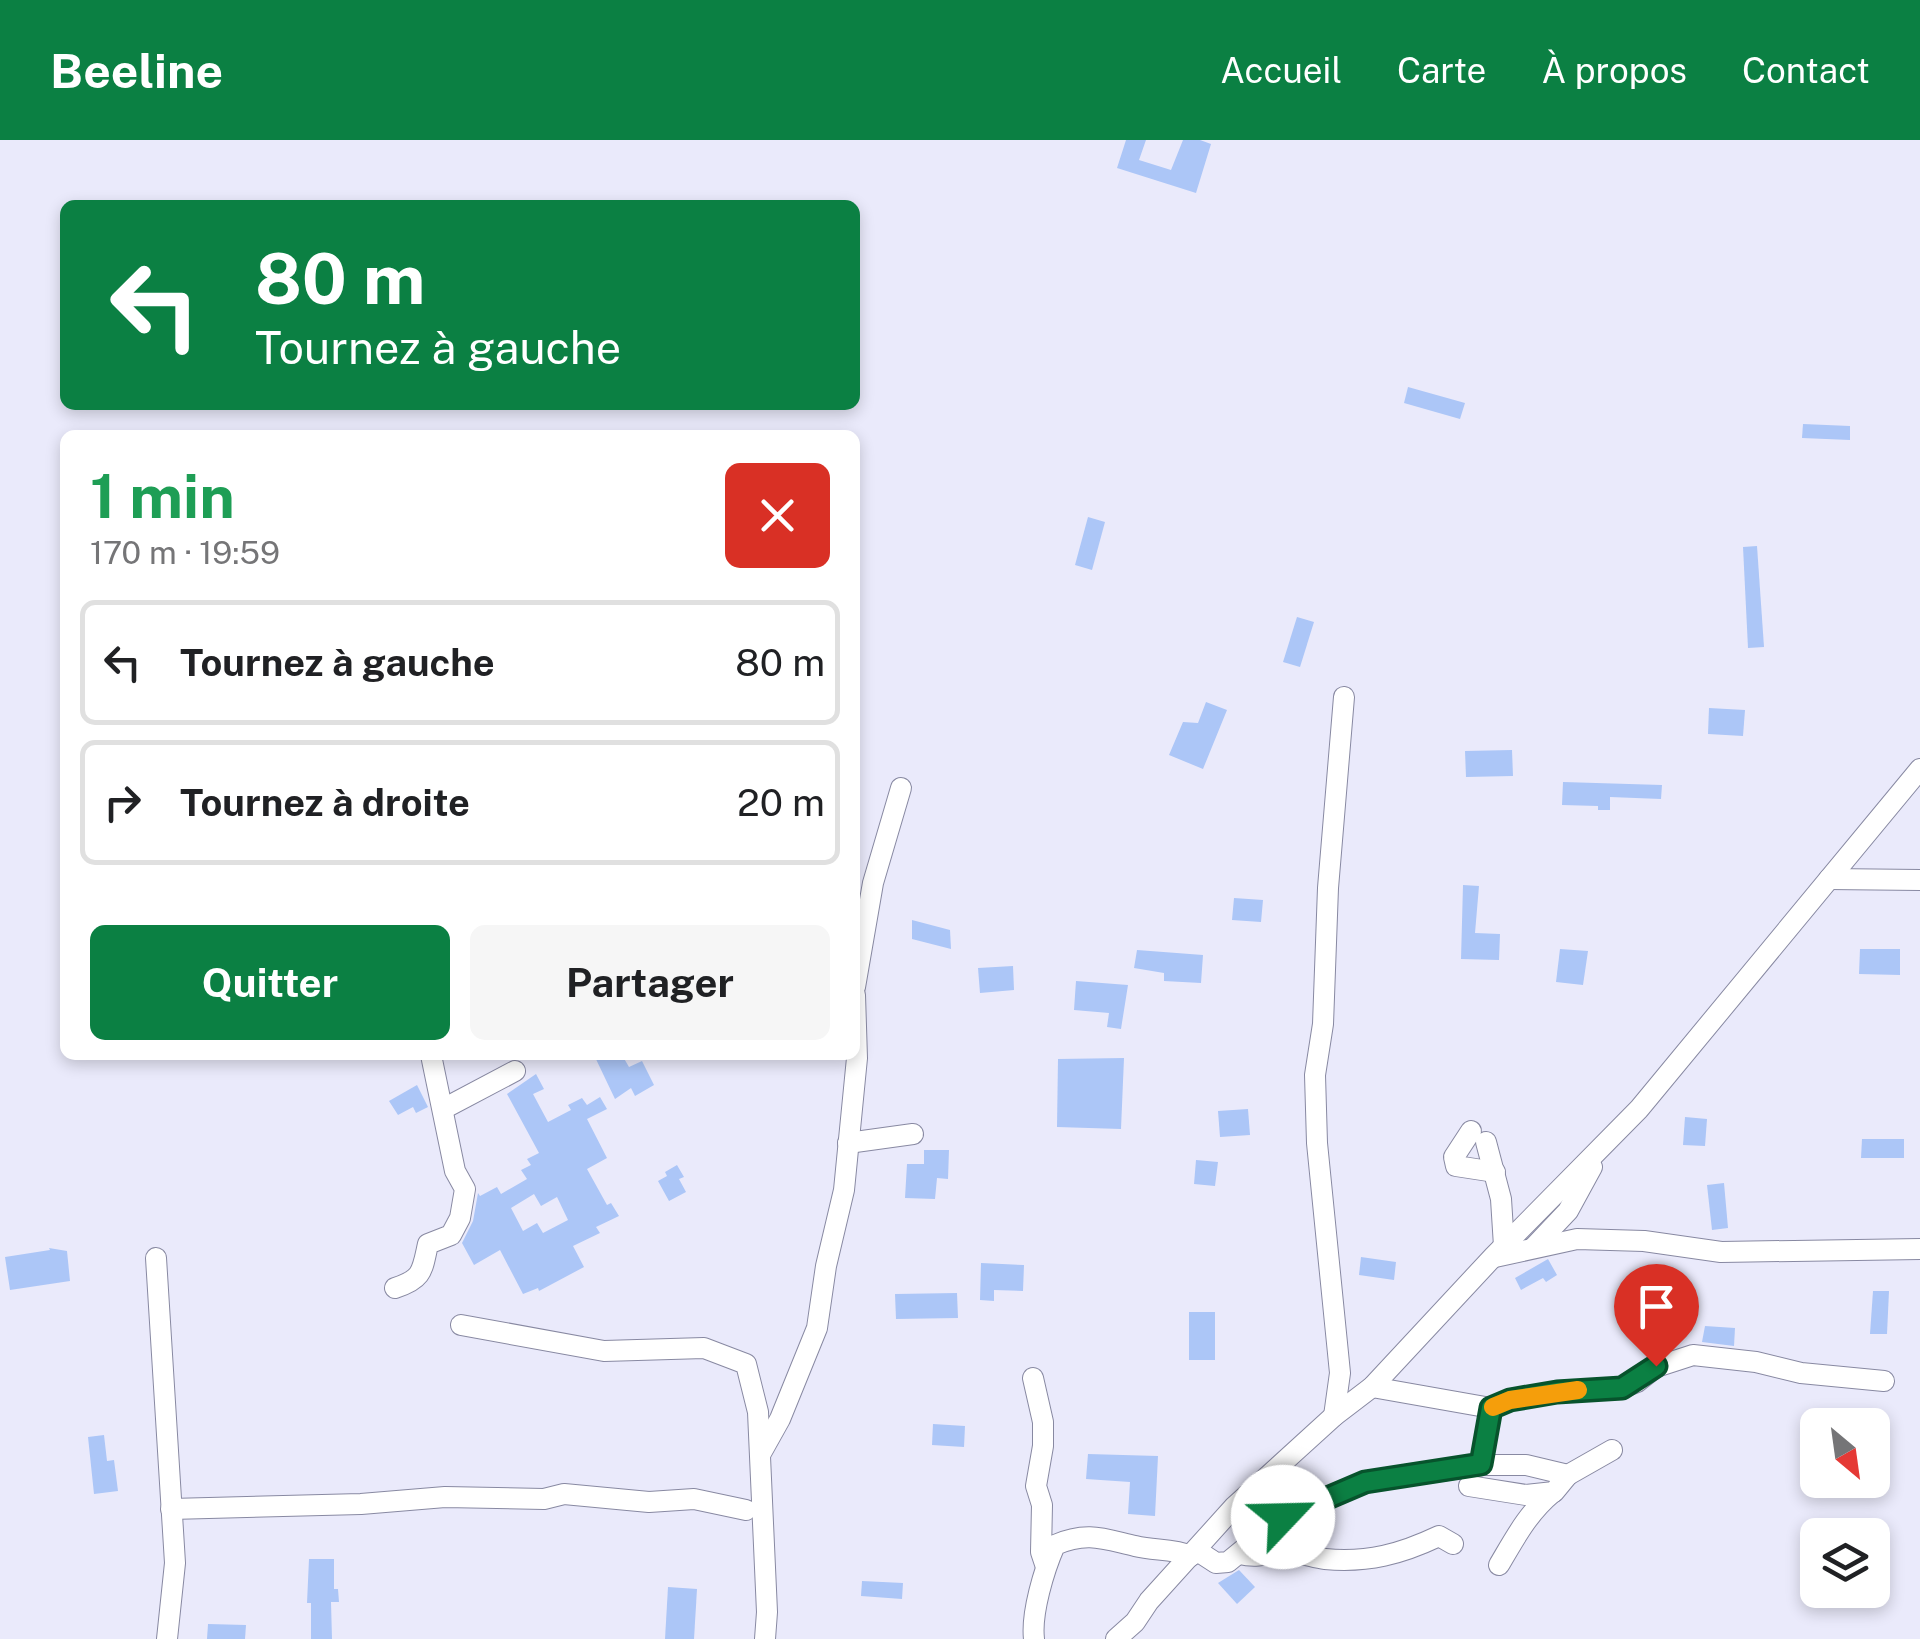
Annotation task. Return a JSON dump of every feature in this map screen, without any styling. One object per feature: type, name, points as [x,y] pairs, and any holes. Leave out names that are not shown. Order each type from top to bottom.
[{"type":"street","points":[[1334,1416],[1340,1373],[1333,1230],[1317,1143],[1315,1075],[1323,1024],[1328,888],[1344,697]]},
{"type":"street","points":[[1116,1639],[1265,1477],[1372,1388],[1608,1142],[1920,769]]},
{"type":"street","points":[[860,957],[873,883],[901,788]]},
{"type":"street","points":[[1830,878],[1920,880]]},
{"type":"street","points":[[395,1288],[412,1282],[422,1271],[428,1244],[451,1236],[460,1218],[465,1190],[455,1171],[433,1060]]},
{"type":"street","points":[[760,1455],[780,1418],[817,1328],[826,1266],[844,1190],[858,1060]]},
{"type":"street","points":[[444,1108],[515,1071]]},
{"type":"street","points":[[848,1143],[914,1134]]},
{"type":"street","points":[[1495,1172],[1456,1166],[1454,1157],[1478,1136],[1495,1172],[1499,1252]]},
{"type":"street","points":[[1532,1249],[1568,1211],[1608,1142]]},
{"type":"street","points":[[1499,1252],[1576,1239],[1644,1241],[1721,1252],[1920,1248]]},
{"type":"street","points":[[156,1258],[175,1564],[167,1639]]},
{"type":"street","points":[[461,1326],[604,1351],[704,1348],[746,1364],[758,1412],[766,1639]]},
{"type":"street","points":[[1372,1388],[1491,1408],[1510,1400],[1557,1392],[1622,1388],[1656,1366],[1692,1355],[1756,1362],[1801,1373],[1884,1381]]},
{"type":"street","points":[[1033,1378],[1043,1422],[1036,1486],[1042,1505],[1041,1552],[1046,1566]]},
{"type":"street","points":[[1481,1464],[1491,1408]]},
{"type":"street","points":[[1499,1565],[1532,1510],[1568,1475],[1612,1450]]},
{"type":"street","points":[[1034,1639],[1032,1626],[1046,1566],[1055,1546],[1072,1538],[1108,1537],[1133,1546],[1173,1549],[1216,1563],[1228,1562],[1283,1517],[1365,1482],[1481,1464],[1526,1465],[1568,1475]]},
{"type":"street","points":[[1469,1486],[1526,1496],[1554,1492]]},
{"type":"street","points":[[172,1509],[361,1504],[446,1497],[544,1499],[564,1494],[649,1502],[694,1499],[746,1510]]},
{"type":"street","points":[[1240,1554],[1256,1558],[1294,1553],[1326,1559],[1373,1559],[1402,1554],[1439,1536],[1453,1544]]},
{"type":"building","points":[[1126,140],[1146,140],[1139,160],[1171,170],[1183,140],[1211,144],[1196,193],[1117,168]]},
{"type":"building","points":[[1408,387],[1465,403],[1460,419],[1404,403]]},
{"type":"building","points":[[1803,424],[1850,426],[1850,440],[1802,438]]},
{"type":"building","points":[[1088,517],[1105,522],[1092,570],[1075,565]]},
{"type":"building","points":[[1757,546],[1764,647],[1748,648],[1743,547]]},
{"type":"building","points":[[1297,617],[1314,622],[1300,667],[1283,662]]},
{"type":"building","points":[[1206,702],[1227,710],[1203,769],[1169,755],[1183,722],[1198,723]]},
{"type":"building","points":[[1709,708],[1745,710],[1743,736],[1708,734]]},
{"type":"building","points":[[1512,750],[1513,776],[1466,777],[1465,751]]},
{"type":"building","points":[[1563,782],[1662,785],[1661,799],[1610,797],[1610,810],[1562,805]]},
{"type":"building","points":[[1463,885],[1479,886],[1475,933],[1500,934],[1499,960],[1461,959]]},
{"type":"building","points":[[1234,898],[1263,900],[1261,922],[1232,920]]},
{"type":"building","points":[[912,920],[950,930],[951,949],[912,939]]},
{"type":"building","points":[[1560,949],[1588,951],[1583,985],[1556,982]]},
{"type":"building","points":[[1860,949],[1900,949],[1900,975],[1859,974]]},
{"type":"building","points":[[1137,950],[1203,955],[1201,983],[1164,981],[1164,973],[1134,968]]},
{"type":"building","points":[[1013,966],[1014,990],[980,993],[978,968]]},
{"type":"building","points":[[1076,981],[1128,985],[1121,1029],[1107,1027],[1109,1013],[1074,1010]]},
{"type":"building","points":[[1124,1058],[1121,1129],[1057,1127],[1058,1059]]},
{"type":"building","points":[[596,1060],[625,1060],[629,1067],[642,1061],[654,1085],[635,1096],[631,1088],[615,1099]]},
{"type":"building","points":[[536,1074],[544,1089],[533,1094],[548,1122],[571,1110],[568,1105],[582,1098],[587,1105],[600,1097],[607,1109],[587,1119],[607,1158],[587,1169],[607,1205],[611,1203],[619,1216],[596,1227],[600,1233],[573,1246],[584,1267],[539,1291],[538,1288],[523,1294],[500,1250],[474,1265],[462,1243],[473,1221],[478,1193],[480,1196],[497,1187],[501,1194],[527,1179],[521,1170],[531,1165],[527,1159],[539,1153],[507,1094]],"holes":[[[534,1194],[541,1206],[557,1197],[568,1220],[543,1233],[537,1223],[523,1231],[511,1208]]]},
{"type":"building","points":[[417,1085],[428,1107],[416,1113],[413,1107],[398,1115],[389,1101]]},
{"type":"building","points":[[1248,1109],[1250,1135],[1220,1137],[1218,1111]]},
{"type":"building","points":[[1685,1117],[1707,1119],[1705,1146],[1683,1145]]},
{"type":"building","points":[[1862,1139],[1904,1139],[1904,1158],[1861,1158]]},
{"type":"building","points":[[924,1150],[949,1150],[948,1179],[937,1178],[935,1199],[905,1198],[907,1164],[924,1164]]},
{"type":"building","points":[[1196,1160],[1218,1162],[1215,1186],[1194,1184]]},
{"type":"building","points":[[677,1165],[686,1192],[669,1201],[658,1181]]},
{"type":"building","points":[[1724,1183],[1728,1228],[1712,1230],[1707,1185]]},
{"type":"building","points":[[49,1248],[67,1251],[70,1281],[10,1290],[5,1257]]},
{"type":"building","points":[[1361,1257],[1396,1262],[1394,1280],[1359,1275]]},
{"type":"building","points":[[1548,1259],[1557,1275],[1521,1290],[1515,1278]]},
{"type":"building","points":[[981,1263],[1024,1265],[1023,1291],[994,1290],[994,1301],[980,1300]]},
{"type":"building","points":[[1873,1291],[1889,1291],[1887,1334],[1870,1334]]},
{"type":"building","points":[[957,1293],[958,1318],[896,1319],[895,1294]]},
{"type":"building","points":[[1189,1312],[1215,1312],[1215,1360],[1189,1360]]},
{"type":"building","points":[[1705,1326],[1735,1328],[1734,1346],[1702,1342]]},
{"type":"building","points":[[933,1424],[965,1426],[964,1447],[932,1445]]},
{"type":"building","points":[[104,1435],[107,1461],[114,1460],[118,1491],[94,1494],[88,1437]]},
{"type":"building","points":[[1088,1454],[1158,1456],[1155,1516],[1128,1514],[1130,1482],[1086,1479]]},
{"type":"building","points":[[309,1559],[334,1559],[334,1589],[338,1589],[339,1602],[331,1602],[332,1639],[311,1639],[311,1603],[307,1603]]},
{"type":"building","points":[[1239,1570],[1255,1587],[1237,1604],[1218,1583]]},
{"type":"building","points":[[862,1581],[903,1583],[902,1599],[861,1596]]},
{"type":"building","points":[[668,1587],[697,1589],[694,1639],[665,1639]]},
{"type":"building","points":[[208,1624],[246,1625],[245,1639],[207,1639]]},
{"type":"slow traffic","points":[[1493,1407],[1510,1400],[1578,1390]]},
{"type":"route","points":[[1283,1517],[1365,1482],[1481,1464],[1491,1408],[1510,1400],[1557,1392],[1622,1388],[1637,1382],[1656,1366]]}]
